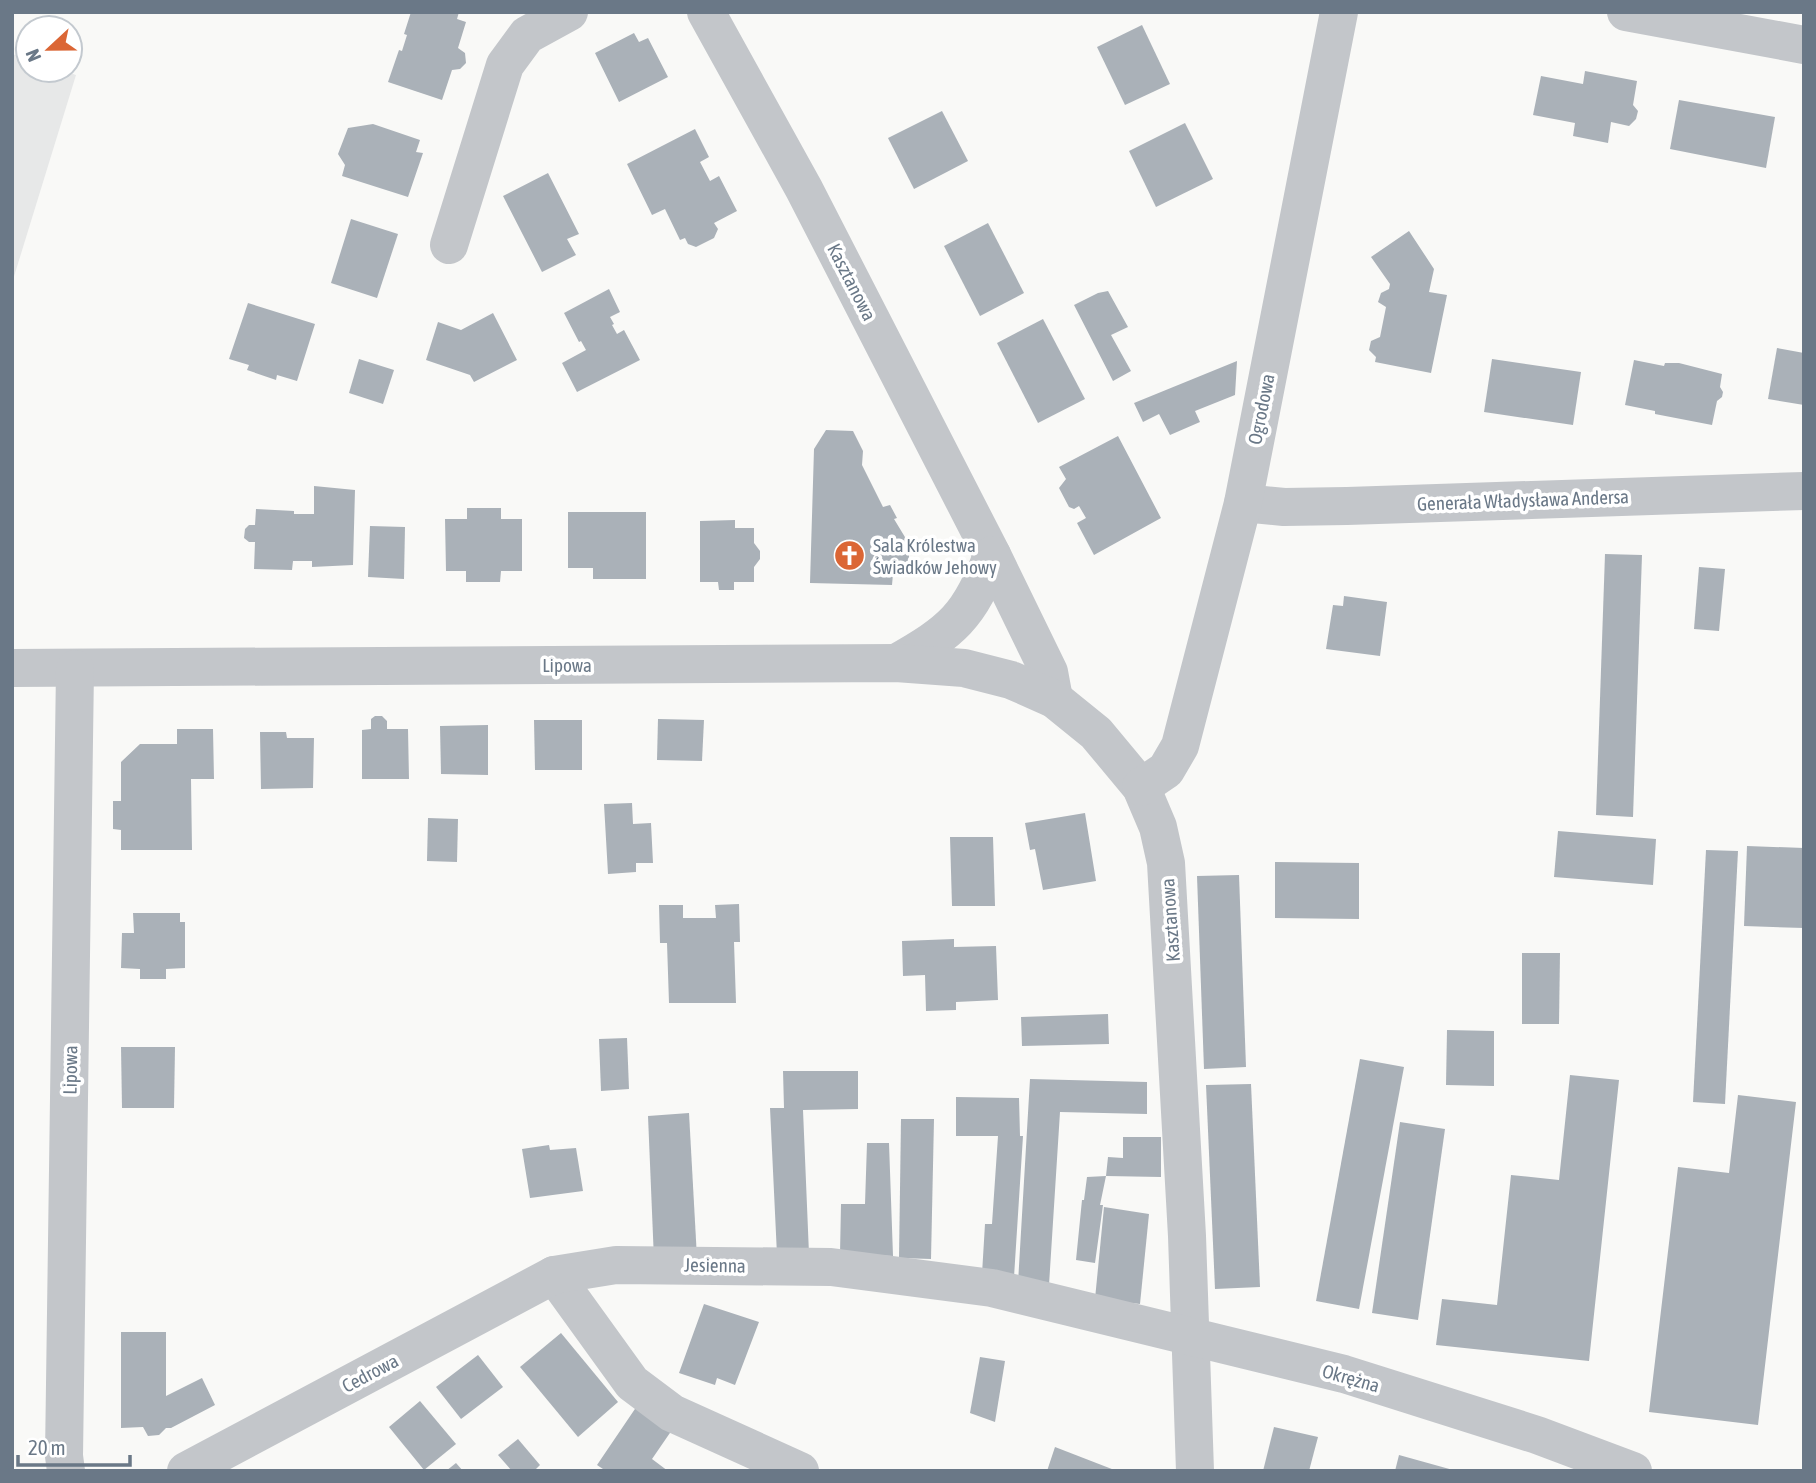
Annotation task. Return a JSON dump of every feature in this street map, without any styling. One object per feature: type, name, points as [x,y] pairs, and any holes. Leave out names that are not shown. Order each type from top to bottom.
[{"type":"street","points":[[449,245],[505,65],[527,35],[569,12]]},
{"type":"street","name":"Kasztanowa","points":[[706,12],[804,189],[992,555],[1049,672],[1054,699],[1096,733],[1140,787],[1158,827],[1166,863],[1192,1338]]},
{"type":"street","name":"Ogrodowa","points":[[1140,787],[1166,770],[1180,746],[1243,503],[1339,12]]},
{"type":"street","points":[[1626,12],[1804,45]]},
{"type":"street","name":"Generała Władysława Andersa","points":[[1243,503],[1284,507],[1347,506],[1804,491]]},
{"type":"street","points":[[896,663],[925,647],[966,611],[981,587],[992,555]]},
{"type":"street","name":"Lipowa","points":[[12,668],[896,663],[964,667],[1011,680],[1054,699]]},
{"type":"street","name":"Lipowa","points":[[66,1471],[64,1456],[75,669]]},
{"type":"street","name":"Jesienna","points":[[554,1275],[616,1265],[831,1268],[992,1288],[1192,1338]]},
{"type":"street","points":[[554,1275],[632,1383],[672,1413],[800,1471]]},
{"type":"street","name":"Cedrowa","points":[[186,1471],[554,1275]]},
{"type":"street","points":[[1192,1338],[1195,1471]]},
{"type":"street","name":"Okrężna","points":[[1192,1338],[1344,1374],[1537,1435],[1633,1471]]},
{"type":"shaded area","points":[[12,54],[14,84],[73,84],[12,283]]},
{"type":"building","points":[[411,12],[459,12],[457,19],[466,22],[458,48],[465,53],[466,63],[460,69],[452,70],[442,100],[388,82],[399,50],[402,51]]},
{"type":"building","points":[[1142,25],[1170,84],[1125,105],[1097,47]]},
{"type":"building","points":[[634,33],[639,42],[648,38],[668,77],[619,102],[595,53]]},
{"type":"building","points":[[1585,71],[1637,81],[1633,105],[1638,111],[1636,119],[1629,126],[1611,122],[1608,143],[1573,136],[1575,123],[1533,115],[1541,76],[1583,84]]},
{"type":"building","points":[[1679,100],[1775,117],[1766,168],[1670,149]]},
{"type":"building","points":[[942,111],[968,161],[914,189],[888,138]]},
{"type":"building","points":[[1185,123],[1213,179],[1156,207],[1129,151]]},
{"type":"building","points":[[373,124],[420,140],[416,152],[423,153],[408,197],[342,176],[345,165],[338,154],[348,128]]},
{"type":"building","points":[[695,129],[709,157],[700,162],[710,181],[719,176],[737,211],[714,223],[718,229],[714,238],[696,247],[688,244],[685,238],[680,240],[665,209],[652,215],[627,164]]},
{"type":"building","points":[[548,173],[579,234],[567,239],[576,255],[542,272],[503,196]]},
{"type":"building","points":[[351,219],[398,234],[377,298],[331,283]]},
{"type":"building","points":[[988,223],[1024,293],[980,316],[944,246]]},
{"type":"building","points":[[1409,231],[1434,269],[1429,292],[1447,295],[1431,373],[1375,362],[1376,357],[1369,350],[1371,341],[1380,337],[1386,307],[1378,302],[1381,293],[1389,289],[1390,284],[1371,257]]},
{"type":"building","points":[[609,289],[620,312],[610,317],[614,324],[612,325],[617,334],[624,330],[640,360],[577,392],[562,363],[586,350],[564,313]]},
{"type":"building","points":[[1108,291],[1128,327],[1111,335],[1131,371],[1113,381],[1074,305]]},
{"type":"building","points":[[248,303],[315,324],[297,381],[277,375],[276,380],[247,370],[249,365],[229,359]]},
{"type":"building","points":[[493,313],[517,360],[474,382],[470,375],[426,360],[438,322],[461,330]]},
{"type":"building","points":[[1043,319],[1085,399],[1038,423],[997,343]]},
{"type":"building","points":[[1777,348],[1804,353],[1804,405],[1768,399]]},
{"type":"building","points":[[359,359],[394,370],[383,404],[349,393]]},
{"type":"building","points":[[1492,359],[1581,372],[1573,425],[1484,412]]},
{"type":"building","points":[[1634,360],[1664,366],[1665,363],[1679,363],[1722,374],[1720,387],[1723,392],[1717,401],[1712,425],[1625,405]]},
{"type":"building","points":[[1237,361],[1235,395],[1195,411],[1200,422],[1170,435],[1159,414],[1143,422],[1134,403]]},
{"type":"building","points":[[826,430],[853,431],[863,451],[862,465],[883,507],[890,505],[897,518],[894,519],[911,547],[909,576],[893,574],[892,585],[810,583],[814,449]]},
{"type":"building","points":[[1118,436],[1161,518],[1094,555],[1077,523],[1086,518],[1079,506],[1074,509],[1069,507],[1059,488],[1066,479],[1059,467]]},
{"type":"building","points":[[314,486],[355,490],[353,565],[312,567],[312,561],[293,561],[292,570],[254,569],[255,542],[244,538],[245,529],[249,525],[255,525],[256,509],[314,514]]},
{"type":"building","points":[[467,508],[501,508],[501,519],[522,519],[522,571],[501,571],[500,582],[466,582],[466,571],[446,571],[445,519],[467,519]]},
{"type":"building","points":[[568,512],[646,512],[646,579],[593,579],[593,568],[568,568]]},
{"type":"building","points":[[735,520],[735,528],[754,528],[754,543],[760,551],[760,559],[754,567],[754,582],[734,582],[734,590],[719,590],[718,582],[700,582],[700,521]]},
{"type":"building","points":[[370,526],[405,527],[404,579],[368,577]]},
{"type":"building","points":[[1605,554],[1642,555],[1633,817],[1596,815]]},
{"type":"building","points":[[1699,567],[1725,569],[1719,631],[1694,629]]},
{"type":"building","points":[[1344,596],[1387,602],[1380,656],[1326,649],[1333,605],[1343,606]]},
{"type":"building","points":[[382,716],[387,721],[387,729],[408,729],[409,779],[362,779],[362,730],[371,729],[371,719]]},
{"type":"building","points":[[658,719],[704,720],[702,761],[657,760]]},
{"type":"building","points":[[534,720],[582,720],[582,770],[535,770]]},
{"type":"building","points":[[488,725],[488,775],[441,774],[440,726]]},
{"type":"building","points":[[177,729],[213,729],[214,779],[191,779],[192,850],[121,850],[121,830],[113,829],[113,801],[121,801],[121,762],[140,744],[177,744]]},
{"type":"building","points":[[260,732],[286,732],[287,738],[314,738],[313,788],[261,789]]},
{"type":"building","points":[[632,803],[633,824],[651,823],[653,863],[636,863],[636,872],[608,874],[604,804]]},
{"type":"building","points":[[1085,813],[1096,881],[1043,890],[1035,849],[1030,850],[1025,823]]},
{"type":"building","points":[[428,818],[458,819],[457,862],[427,861]]},
{"type":"building","points":[[1558,831],[1656,839],[1653,885],[1554,877]]},
{"type":"building","points":[[950,837],[993,837],[995,906],[952,906]]},
{"type":"building","points":[[1747,846],[1804,848],[1804,928],[1744,926]]},
{"type":"building","points":[[1706,850],[1738,851],[1725,1104],[1693,1102]]},
{"type":"building","points":[[1275,862],[1359,863],[1359,919],[1275,918]]},
{"type":"building","points":[[1239,875],[1246,1067],[1204,1069],[1197,876]]},
{"type":"building","points":[[739,904],[740,942],[734,942],[736,1003],[669,1003],[667,943],[660,943],[659,905],[683,905],[683,918],[716,918],[715,905]]},
{"type":"building","points":[[133,913],[180,913],[180,922],[185,922],[185,968],[166,969],[166,979],[140,979],[140,969],[121,968],[122,933],[134,933]]},
{"type":"building","points":[[954,939],[954,947],[996,946],[998,1000],[956,1002],[956,1010],[926,1011],[925,975],[903,976],[902,941]]},
{"type":"building","points":[[1522,953],[1560,953],[1559,1024],[1522,1024]]},
{"type":"building","points":[[1108,1014],[1109,1044],[1022,1046],[1021,1017]]},
{"type":"building","points":[[1447,1030],[1494,1031],[1494,1086],[1446,1085]]},
{"type":"building","points":[[627,1038],[629,1089],[601,1091],[599,1039]]},
{"type":"building","points":[[121,1047],[175,1047],[174,1108],[122,1108]]},
{"type":"building","points":[[1360,1059],[1404,1067],[1359,1309],[1316,1301]]},
{"type":"building","points":[[783,1071],[858,1071],[858,1109],[803,1110],[809,1254],[777,1255],[770,1108],[784,1108]]},
{"type":"building","points":[[1570,1075],[1619,1080],[1589,1361],[1436,1345],[1442,1299],[1497,1305],[1511,1175],[1559,1180]]},
{"type":"building","points":[[1030,1079],[1147,1082],[1147,1114],[1060,1112],[1049,1285],[1018,1283]]},
{"type":"building","points":[[1251,1084],[1260,1287],[1215,1289],[1206,1085]]},
{"type":"building","points":[[1738,1095],[1796,1102],[1758,1425],[1649,1412],[1678,1167],[1729,1173]]},
{"type":"building","points":[[956,1097],[1019,1098],[1020,1136],[1023,1136],[1014,1277],[982,1274],[985,1224],[992,1224],[998,1136],[956,1136]]},
{"type":"building","points":[[689,1113],[697,1258],[654,1260],[648,1116]]},
{"type":"building","points":[[901,1119],[934,1119],[931,1259],[899,1258]]},
{"type":"building","points":[[1400,1122],[1445,1129],[1418,1320],[1372,1313]]},
{"type":"building","points":[[1123,1137],[1161,1137],[1161,1177],[1106,1176],[1108,1157],[1123,1158]]},
{"type":"building","points":[[867,1143],[889,1143],[893,1256],[840,1254],[841,1204],[865,1204]]},
{"type":"building","points":[[549,1145],[550,1150],[576,1148],[583,1191],[530,1198],[522,1149]]},
{"type":"building","points":[[1106,1176],[1100,1205],[1103,1205],[1095,1263],[1076,1260],[1087,1177]]},
{"type":"building","points":[[1104,1207],[1149,1214],[1140,1304],[1095,1299]]},
{"type":"building","points":[[704,1304],[759,1322],[735,1385],[717,1378],[715,1385],[679,1373]]},
{"type":"building","points":[[121,1332],[166,1332],[166,1396],[202,1378],[215,1405],[171,1428],[166,1428],[159,1435],[148,1436],[143,1427],[121,1428]]},
{"type":"building","points":[[561,1333],[618,1402],[578,1437],[520,1367]]},
{"type":"building","points":[[478,1355],[503,1387],[461,1419],[436,1387]]},
{"type":"building","points":[[980,1357],[1005,1361],[995,1422],[970,1413]]},
{"type":"building","points":[[420,1401],[456,1444],[424,1470],[389,1427]]},
{"type":"building","points":[[639,1403],[674,1427],[652,1459],[668,1471],[606,1471],[597,1465]]},
{"type":"building","points":[[1274,1427],[1318,1437],[1309,1471],[1263,1471]]},
{"type":"building","points":[[518,1439],[540,1465],[534,1471],[512,1471],[498,1455]]},
{"type":"building","points":[[1055,1447],[1117,1471],[1047,1471]]},
{"type":"building","points":[[1399,1455],[1453,1470],[1453,1471],[1395,1471]]},
{"type":"building","points":[[456,1463],[463,1471],[446,1471]]},
{"type":"place","name":"Sala Królestwa Świadków Jehowy","points":[[850,556]]}]
